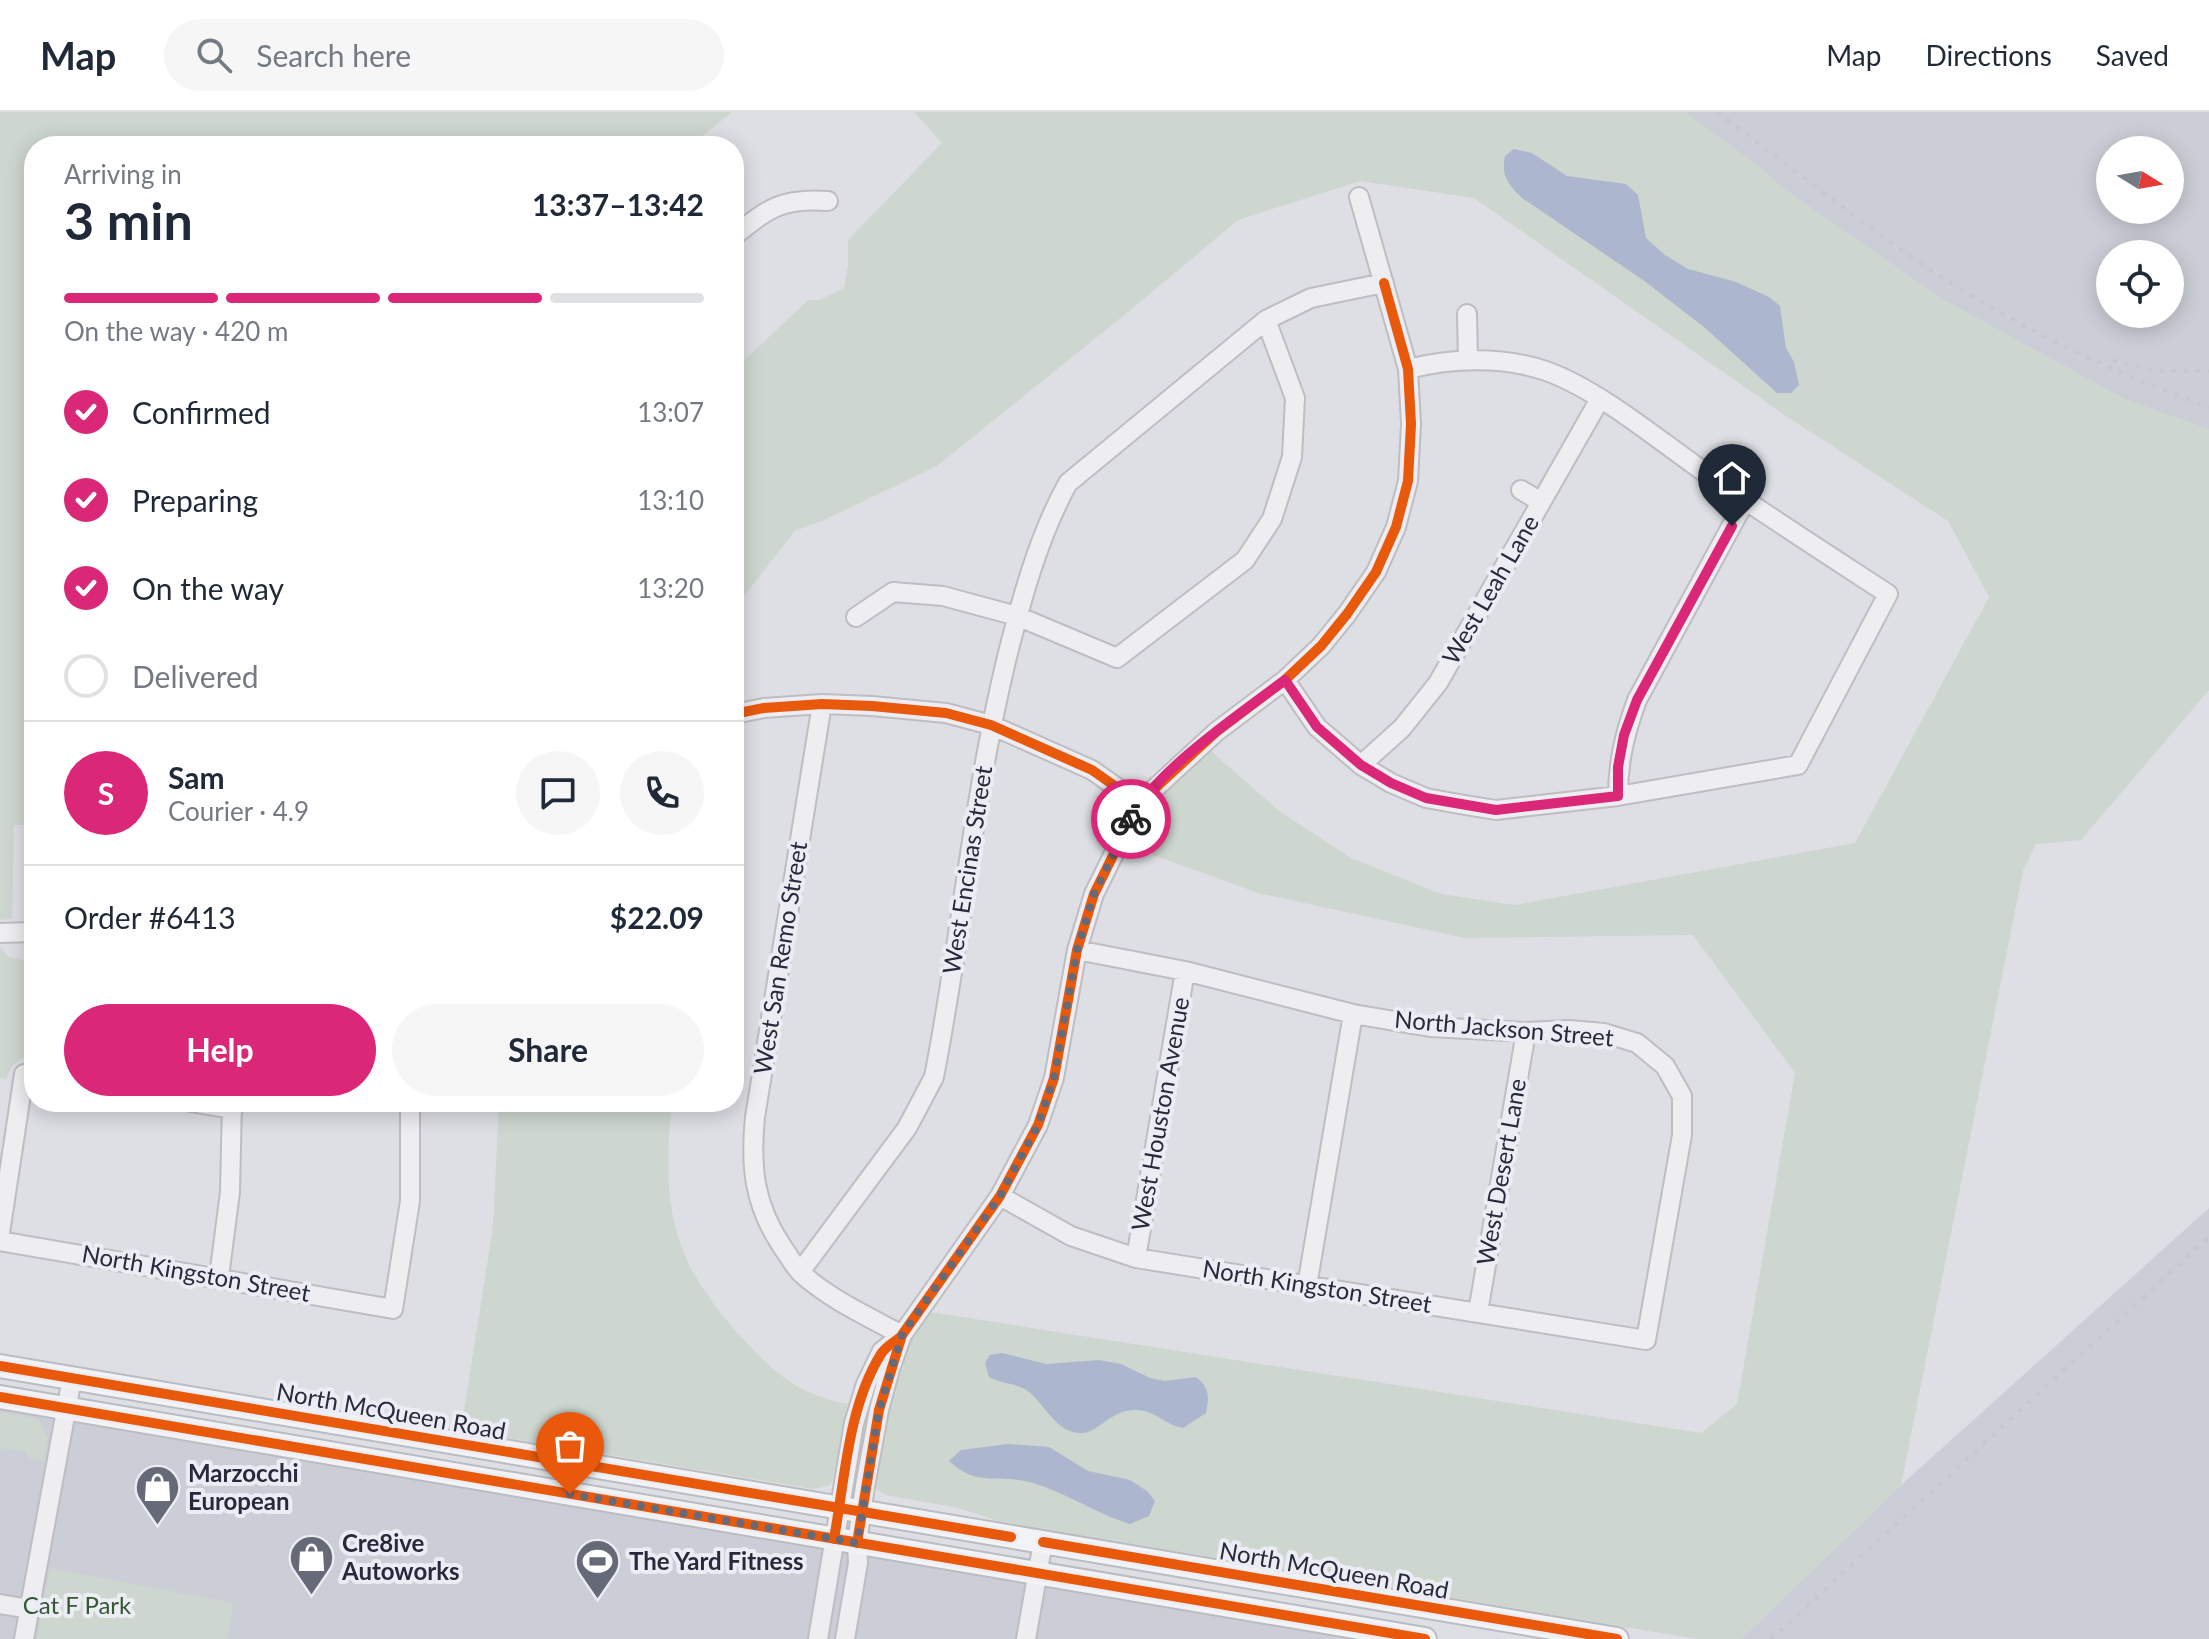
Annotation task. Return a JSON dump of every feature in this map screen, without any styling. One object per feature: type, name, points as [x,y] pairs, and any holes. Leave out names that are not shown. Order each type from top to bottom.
[{"type":"main road","name":"North McQueen Road","points":[[0,1366],[1617,1639]]},
{"type":"main road","name":"North McQueen Road","points":[[0,1397],[1427,1639]]},
{"type":"main road","points":[[1427,1639],[1432,1608]]},
{"type":"street","points":[[818,1639],[834,1539],[850,1510],[902,1335],[1000,1196],[1038,1125],[1054,1078],[1077,950],[1094,894],[1139,803],[1216,732],[1285,680],[1321,646],[1376,572],[1396,527],[1408,481],[1411,424],[1408,369],[1359,197]]},
{"type":"street","points":[[744,228],[784,203],[828,201]]},
{"type":"street","name":"West Encinas Street","points":[[800,1272],[907,1128],[934,1077],[991,725],[1017,616],[1053,511],[1068,483],[1266,320],[1311,298],[1384,283]]},
{"type":"street","points":[[1467,314],[1468,360]]},
{"type":"street","points":[[856,617],[893,592],[943,596],[1017,616],[1117,658],[1245,560],[1272,519],[1292,457],[1295,398],[1266,320]]},
{"type":"street","points":[[1285,680],[1317,727],[1361,765],[1391,783],[1426,798],[1496,810],[1618,796],[1798,765],[1888,594],[1745,501],[1600,399],[1546,371],[1489,360],[1439,361],[1408,369]]},
{"type":"street","name":"West Leah Lane","points":[[1361,765],[1402,728],[1438,683],[1600,399]]},
{"type":"street","points":[[1521,490],[1541,502]]},
{"type":"street","points":[[1618,796],[1618,767],[1624,735],[1637,700],[1745,501]]},
{"type":"street","points":[[744,712],[822,704],[946,713],[991,725],[1092,770],[1139,803]]},
{"type":"street","name":"West San Remo Street","points":[[822,704],[755,1117],[752,1150],[754,1183],[773,1233],[800,1272],[826,1291],[902,1335]]},
{"type":"street","points":[[0,933],[24,932]]},
{"type":"street","name":"North Jackson Street","points":[[1077,950],[1185,971],[1353,1014],[1430,1027],[1526,1032],[1569,1030],[1604,1033],[1637,1043],[1665,1066],[1682,1096],[1682,1135],[1646,1340]]},
{"type":"street","name":"West Houston Avenue","points":[[1136,1258],[1185,971]]},
{"type":"street","points":[[1307,1286],[1353,1014]]},
{"type":"street","name":"West Desert Lane","points":[[1478,1312],[1526,1032]]},
{"type":"street","points":[[0,1233],[24,1102]]},
{"type":"street","points":[[219,1277],[230,1192],[232,1112]]},
{"type":"street","name":"North Kingston Street","points":[[0,1241],[393,1309],[410,1201],[410,1112]]},
{"type":"street","name":"North Kingston Street","points":[[1000,1196],[1071,1236],[1136,1258],[1646,1340]]},
{"type":"street","points":[[24,1639],[72,1378]]},
{"type":"street","points":[[845,1639],[858,1563],[850,1510]]},
{"type":"street","points":[[1026,1639],[1043,1542]]},
{"type":"street","points":[[0,1604],[29,1609]]},
{"type":"shaded area","points":[[1684,112],[2209,112],[2209,430],[2124,399],[1943,300],[1785,190],[1754,163]]},
{"type":"shaded area","points":[[2209,1208],[2209,1639],[1741,1639],[1901,1485]]},
{"type":"shaded area","points":[[0,1410],[1108,1597],[1350,1639],[0,1639]]},
{"type":"green space","points":[[0,112],[732,112],[702,136],[24,136],[24,825],[14,825],[12,919],[0,920]]},
{"type":"green space","points":[[914,112],[1684,112],[1754,163],[1785,190],[1943,300],[2124,399],[2209,430],[2209,690],[2081,840],[2036,844],[2023,871],[1901,1485],[1741,1639],[1696,1639],[998,1521],[958,1508],[886,1495],[874,1488],[872,1482],[885,1406],[909,1342],[930,1312],[1701,1433],[1737,1404],[1795,1073],[1693,935],[1465,938],[1258,893],[1123,844],[1161,790],[1210,750],[1279,811],[1351,858],[1441,894],[1515,905],[1855,843],[1989,597],[1948,521],[1786,416],[1474,198],[1360,181],[1238,220],[937,466],[795,531],[744,596],[744,361],[808,300],[819,300],[844,288],[848,240],[942,143]]},
{"type":"green space","points":[[0,947],[9,957],[24,960],[24,1057],[10,1069],[6,1079],[0,1078]]},
{"type":"green space","points":[[499,1112],[671,1112],[668,1173],[671,1204],[687,1259],[701,1286],[721,1313],[768,1365],[803,1389],[848,1404],[833,1480],[828,1486],[813,1489],[461,1430],[493,1226]]},
{"type":"green space","points":[[0,1412],[38,1419],[48,1439],[44,1462],[29,1458],[25,1452],[0,1448]]},
{"type":"green space","name":"Cat F Park","points":[[50,1568],[233,1603],[227,1639],[37,1639]]},
{"type":"water","points":[[1514,149],[1532,153],[1567,176],[1626,184],[1638,195],[1646,238],[1665,255],[1688,269],[1736,282],[1769,297],[1780,306],[1786,348],[1794,362],[1799,385],[1791,393],[1777,393],[1704,327],[1643,280],[1522,198],[1509,184],[1504,169],[1505,156]]},
{"type":"water","points":[[1002,1353],[1046,1364],[1099,1360],[1121,1364],[1150,1378],[1165,1381],[1196,1377],[1207,1393],[1206,1413],[1183,1428],[1144,1411],[1124,1411],[1089,1431],[1073,1432],[1058,1424],[1029,1392],[989,1377],[985,1363],[990,1355]]},
{"type":"water","points":[[1008,1444],[1049,1447],[1088,1471],[1130,1480],[1147,1491],[1155,1501],[1149,1516],[1130,1524],[1039,1485],[1014,1479],[977,1477],[949,1461],[961,1450]]},
{"type":"railway","points":[[1717,112],[1897,247],[1970,295],[2087,357],[2209,407]]},
{"type":"railway","points":[[2113,360],[2155,371],[2209,371]]},
{"type":"railway","points":[[1771,1639],[2209,1237]]},
{"type":"cycle path","points":[[857,1543],[879,1410],[902,1335],[1000,1196],[1038,1125],[1054,1078],[1077,950],[1094,894],[1139,803],[1216,732],[1285,680],[1321,646],[1376,572],[1396,527],[1408,481],[1411,424],[1408,369],[1384,283]]},
{"type":"cycle path","points":[[744,712],[822,704],[946,713],[991,725],[1092,770],[1139,803]]},
{"type":"cycle path","points":[[834,1539],[849,1444],[861,1397],[881,1354],[899,1338]]},
{"type":"cycle path","points":[[0,1366],[1011,1537]]},
{"type":"cycle path","points":[[0,1397],[1425,1639]]},
{"type":"cycle path","points":[[1043,1542],[1617,1639]]},
{"type":"way so far","points":[[570,1494],[857,1543],[879,1410],[902,1335],[1000,1196],[1038,1125],[1054,1078],[1077,950],[1094,894],[1131,819]]},
{"type":"place","name":"Marzocchi European","points":[[157,1527]]},
{"type":"place","name":"Cre8ive Autoworks","points":[[311,1597]]},
{"type":"place","name":"The Yard Fitness","points":[[598,1601]]},
{"type":"route","points":[[1131,819],[1139,803],[1179,765],[1216,732],[1285,680],[1317,727],[1361,765],[1391,783],[1426,798],[1496,810],[1618,796],[1618,767],[1624,735],[1637,700],[1732,526]]}]
